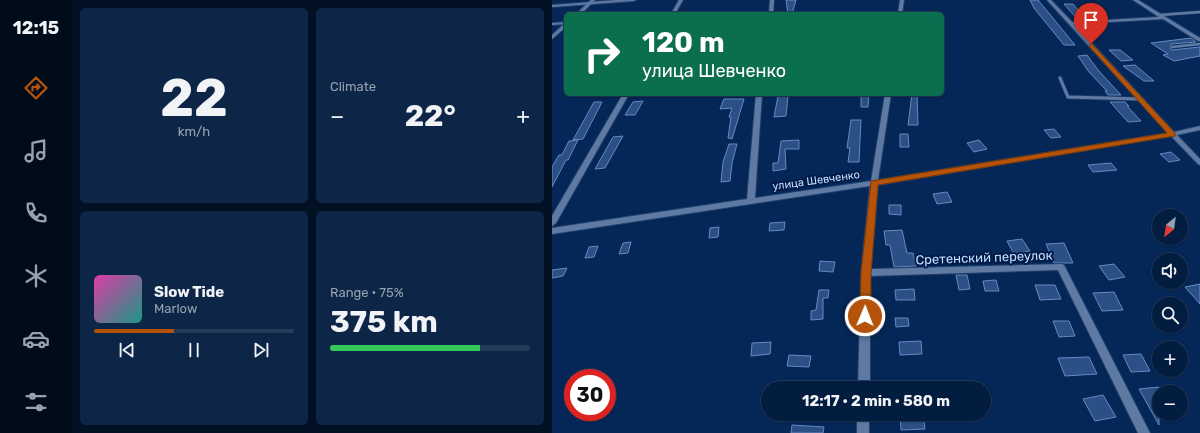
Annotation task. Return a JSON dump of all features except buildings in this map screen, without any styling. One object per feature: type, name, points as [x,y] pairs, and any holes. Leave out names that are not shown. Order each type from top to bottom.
[{"type":"street","points":[[552,6],[634,0]]},
{"type":"street","points":[[674,12],[681,0]]},
{"type":"street","points":[[771,12],[772,0]]},
{"type":"street","points":[[900,12],[902,0]]},
{"type":"street","points":[[1049,0],[1072,22],[1140,99],[1200,163]]},
{"type":"street","points":[[1135,0],[1200,40]]},
{"type":"street","points":[[580,12],[591,2]]},
{"type":"street","points":[[1072,22],[1162,17]]},
{"type":"street","points":[[552,24],[564,24]]},
{"type":"street","points":[[552,38],[564,26]]},
{"type":"street","points":[[552,223],[625,96]]},
{"type":"street","points":[[751,200],[759,96]]},
{"type":"street","points":[[864,381],[866,273],[874,183],[888,96]]},
{"type":"street","name":"улица Шевченко","points":[[552,231],[751,200],[874,183],[1172,134],[1200,128]]},
{"type":"street","name":"Сретенский переулок","points":[[866,273],[1061,267],[1144,433]]},
{"type":"street","points":[[863,421],[863,433]]},
{"type":"lane","points":[[1162,17],[1200,12]]},
{"type":"lane","points":[[1172,47],[1200,44]]},
{"type":"lane","points":[[1060,78],[1068,97],[1140,99]]},
{"type":"route","points":[[865,316],[866,273],[874,183],[1172,134],[1091,44]]}]
